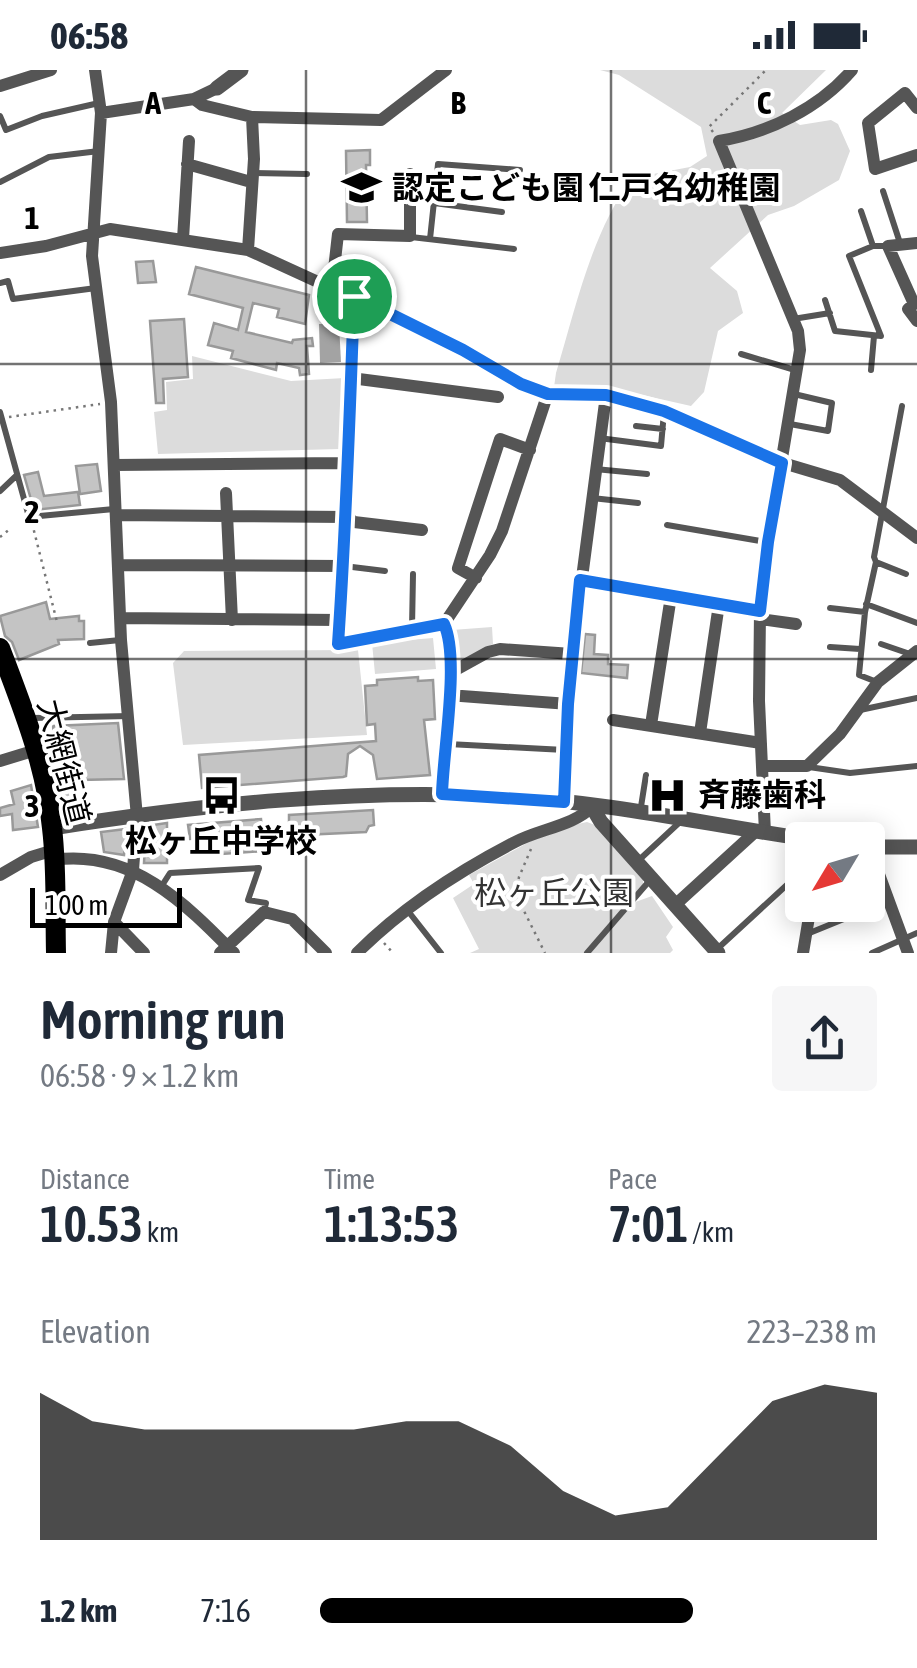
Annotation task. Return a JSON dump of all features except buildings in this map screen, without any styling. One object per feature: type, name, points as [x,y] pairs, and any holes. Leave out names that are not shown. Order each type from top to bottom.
[{"type":"main road","name":"大網街道","points":[[0,648],[7,690],[26,719],[36,750],[54,846],[56,953]]},
{"type":"street","points":[[95,70],[100,150],[91,234],[111,402],[121,640],[137,817],[134,870],[114,922],[111,953]]},
{"type":"street","points":[[100,108],[194,99],[241,70]]},
{"type":"street","points":[[194,99],[202,105],[252,117],[381,120],[446,70]]},
{"type":"street","points":[[675,905],[760,833],[760,615],[800,350],[793,319],[719,142],[744,137],[798,113],[836,89],[852,70]]},
{"type":"street","points":[[0,86],[44,71]]},
{"type":"street","points":[[917,108],[905,93],[868,123],[875,170],[917,156]]},
{"type":"street","points":[[248,250],[252,117]]},
{"type":"street","points":[[183,238],[188,141]]},
{"type":"street","points":[[187,164],[252,178]]},
{"type":"street","points":[[332,286],[338,234],[410,236],[410,174]]},
{"type":"street","points":[[0,253],[110,229],[248,250],[354,296],[463,350],[521,384],[548,394],[606,395],[664,411],[782,463],[840,480],[917,538]]},
{"type":"street","points":[[917,242],[894,245],[914,304],[908,309],[917,321]]},
{"type":"street","points":[[354,296],[347,517],[338,644],[444,624],[502,531],[548,394]]},
{"type":"street","points":[[351,378],[498,397]]},
{"type":"street","points":[[564,802],[572,654],[606,395]]},
{"type":"street","points":[[476,578],[458,568],[500,439],[530,450]]},
{"type":"street","points":[[114,465],[346,463]]},
{"type":"street","points":[[226,493],[232,620]]},
{"type":"street","points":[[116,512],[347,517],[354,522],[422,530]]},
{"type":"street","points":[[118,565],[344,566]]},
{"type":"street","points":[[580,580],[718,604],[796,624]]},
{"type":"street","points":[[651,725],[670,596]]},
{"type":"street","points":[[700,733],[718,604]]},
{"type":"street","points":[[120,618],[340,620]]},
{"type":"street","points":[[442,794],[450,672],[450,637],[444,624]]},
{"type":"street","points":[[450,672],[488,652],[500,650],[572,654]]},
{"type":"street","points":[[763,766],[807,766],[860,710],[878,682],[914,656]]},
{"type":"street","points":[[448,695],[568,704]]},
{"type":"street","points":[[613,720],[761,742]]},
{"type":"street","points":[[0,761],[36,750]]},
{"type":"street","points":[[0,875],[54,846],[137,817],[306,797],[442,794],[564,802],[785,836]]},
{"type":"street","points":[[357,953],[408,910],[492,854],[536,832],[576,819],[592,807]]},
{"type":"street","points":[[592,807],[715,952]]},
{"type":"street","points":[[54,846],[134,870],[196,914],[227,951],[264,912],[292,919],[326,953]]},
{"type":"street","points":[[885,847],[917,846]]},
{"type":"street","points":[[885,890],[908,953]]},
{"type":"street","points":[[114,922],[144,953]]},
{"type":"street","points":[[802,947],[807,922]]},
{"type":"lane","points":[[0,116],[6,130],[42,116],[100,108]]},
{"type":"lane","points":[[0,182],[49,157],[100,150]]},
{"type":"lane","points":[[430,239],[438,164],[520,170]]},
{"type":"lane","points":[[252,178],[307,174]]},
{"type":"lane","points":[[825,300],[835,330],[881,336],[849,256],[873,246],[894,245],[883,191]]},
{"type":"lane","points":[[434,203],[502,212]]},
{"type":"lane","points":[[861,211],[873,246]]},
{"type":"lane","points":[[410,236],[514,249]]},
{"type":"lane","points":[[0,283],[8,281],[13,299],[96,288]]},
{"type":"lane","points":[[793,319],[830,312]]},
{"type":"lane","points":[[871,370],[874,336]]},
{"type":"lane","points":[[741,354],[796,370]]},
{"type":"lane","points":[[788,424],[828,432],[832,403],[792,394]]},
{"type":"lane","points":[[878,682],[858,676],[860,650],[902,406]]},
{"type":"lane","points":[[598,438],[661,446],[664,411]]},
{"type":"lane","points":[[1,415],[3,436],[30,517],[116,512]]},
{"type":"lane","points":[[636,426],[663,430]]},
{"type":"lane","points":[[594,469],[647,474]]},
{"type":"lane","points":[[0,491],[18,475]]},
{"type":"lane","points":[[590,498],[638,504]]},
{"type":"lane","points":[[667,525],[768,542]]},
{"type":"lane","points":[[876,562],[906,574]]},
{"type":"lane","points":[[344,566],[385,571]]},
{"type":"lane","points":[[412,629],[414,574]]},
{"type":"lane","points":[[830,608],[865,608],[917,623]]},
{"type":"lane","points":[[90,643],[121,640]]},
{"type":"lane","points":[[881,644],[914,656]]},
{"type":"lane","points":[[830,647],[860,650]]},
{"type":"lane","points":[[860,710],[917,698]]},
{"type":"lane","points":[[26,719],[130,716]]},
{"type":"lane","points":[[444,744],[566,750]]},
{"type":"lane","points":[[807,766],[850,772],[917,766]]},
{"type":"lane","points":[[640,814],[646,775]]},
{"type":"lane","points":[[637,862],[682,820]]},
{"type":"lane","points":[[161,887],[170,873],[259,868],[248,900],[266,903],[264,912]]},
{"type":"lane","points":[[587,953],[651,879]]},
{"type":"lane","points":[[715,952],[785,887]]},
{"type":"lane","points":[[802,947],[889,900]]},
{"type":"lane","points":[[408,910],[442,953]]},
{"type":"lane","points":[[872,953],[917,932]]},
{"type":"path","points":[[719,142],[710,127],[766,70]]},
{"type":"path","points":[[1,415],[111,402]]},
{"type":"path","points":[[30,517],[57,622]]},
{"type":"path","points":[[0,537],[10,529]]},
{"type":"path","points":[[536,832],[516,895],[545,953]]},
{"type":"green space","points":[[600,70],[826,70],[782,113],[800,125],[831,120],[838,124],[850,151],[839,180],[794,206],[768,215],[710,268],[737,291],[743,313],[718,331],[704,392],[691,406],[638,394],[554,387],[595,247],[632,178],[690,167],[707,156],[701,127],[619,75]]},
{"type":"green space","points":[[192,356],[291,381],[345,378],[340,449],[158,454],[154,412],[167,410],[166,382],[193,379]]},
{"type":"green space","points":[[492,627],[493,644],[455,664],[452,630]]},
{"type":"green space","points":[[433,638],[436,669],[375,674],[372,643]]},
{"type":"green space","points":[[358,650],[367,735],[183,745],[173,663],[184,651]]},
{"type":"green space","name":"松ヶ丘公園","points":[[587,822],[595,825],[643,877],[643,884],[627,905],[652,896],[673,927],[666,937],[673,950],[470,953],[479,949],[453,898],[474,884],[469,875],[551,830]]},
{"type":"shaded area","points":[[319,324],[339,324],[341,362],[320,363]]},
{"type":"place","name":"認定こども園 仁戸名幼稚園","points":[[362,188]]},
{"type":"place","name":"斉藤歯科","points":[[668,795]]},
{"type":"place","name":"松ヶ丘中学校","points":[[221,796]]},
{"type":"route","points":[[354,296],[463,350],[521,384],[548,394],[606,395],[664,411],[782,463],[760,611],[580,580],[568,704],[564,802],[442,794],[450,672],[450,637],[444,624],[338,644],[349,492],[346,463],[354,296]]}]
